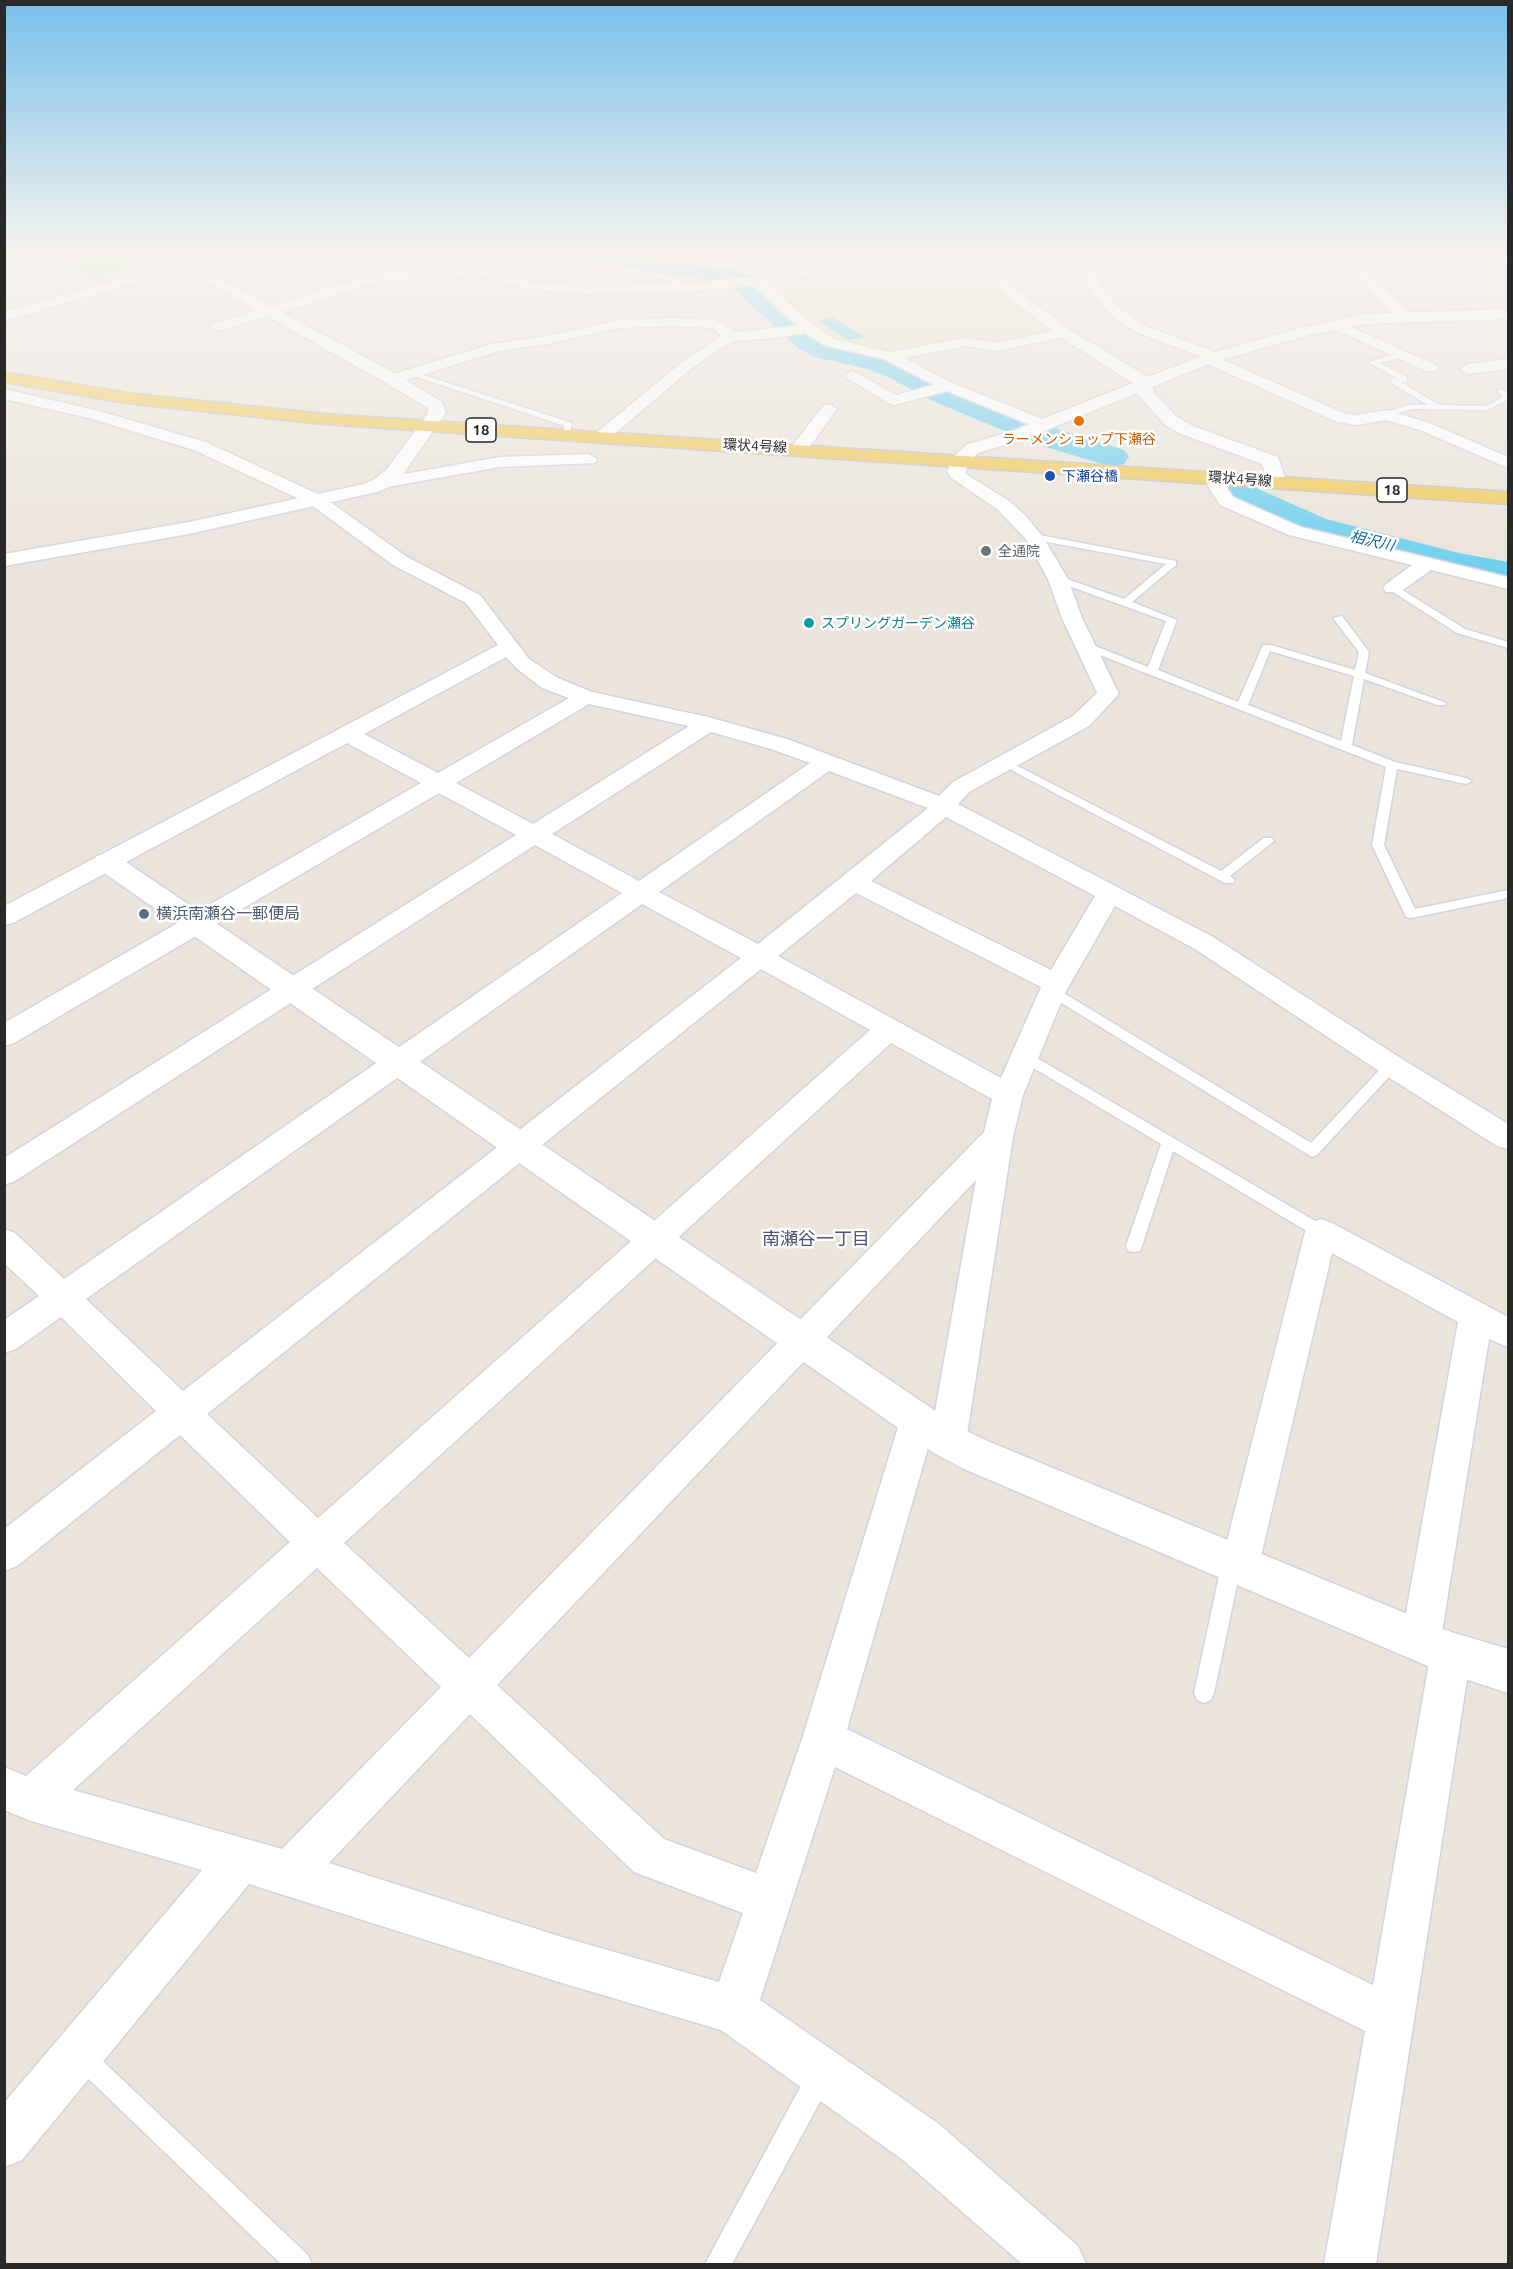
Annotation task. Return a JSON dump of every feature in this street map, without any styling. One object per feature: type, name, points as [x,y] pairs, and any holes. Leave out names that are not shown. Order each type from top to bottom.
[{"type":"main road","name":"環状4号線","points":[[4,377],[126,398],[277,415],[1509,498]]},
{"type":"street","points":[[357,360],[436,406],[437,412],[430,426],[394,473],[382,483]]},
{"type":"street","points":[[392,379],[454,360]]},
{"type":"street","points":[[600,438],[695,360]]},
{"type":"street","points":[[894,360],[937,392],[1032,430]]},
{"type":"street","points":[[1109,360],[1140,378],[1147,396],[1171,421],[1187,430],[1271,461],[1276,482]]},
{"type":"street","points":[[4,1553],[854,882],[944,806],[961,787],[1081,721],[1108,694],[1072,618],[1058,579],[1034,537],[1020,519],[1004,505],[959,477],[956,471],[959,460],[972,450],[1032,430],[1207,360]]},
{"type":"street","points":[[1216,360],[1343,419],[1357,420],[1387,415],[1426,427],[1509,464]]},
{"type":"street","points":[[1413,360],[1431,368]]},
{"type":"street","points":[[1468,369],[1509,364]]},
{"type":"street","points":[[852,376],[894,400],[937,392]]},
{"type":"street","points":[[4,394],[93,414],[200,446],[316,500],[400,561],[473,599],[522,663],[550,683],[586,697],[708,724],[779,744],[944,806],[1204,943],[1392,1066],[1509,1138]]},
{"type":"street","points":[[93,414],[112,407],[126,398]]},
{"type":"street","points":[[799,449],[829,409]]},
{"type":"street","points":[[997,424],[1032,430]]},
{"type":"street","points":[[4,560],[189,528],[357,492],[382,483],[500,462],[589,459]]},
{"type":"street","points":[[1211,477],[1226,501],[1287,527],[1336,542],[1509,583]]},
{"type":"street","points":[[1393,588],[1428,563]]},
{"type":"street","points":[[4,917],[509,647]]},
{"type":"street","points":[[4,1036],[586,697]]},
{"type":"street","points":[[4,1173],[708,724]]},
{"type":"street","points":[[348,734],[890,1028],[1008,1095]]},
{"type":"street","points":[[4,1339],[827,762]]},
{"type":"street","points":[[107,862],[933,1431],[978,1456],[1236,1564],[1436,1647],[1509,1671]]},
{"type":"street","points":[[854,882],[1054,987]]},
{"type":"street","points":[[733,2010],[823,1739],[933,1431],[1008,1095],[1054,987],[1109,894]]},
{"type":"street","points":[[18,1794],[317,1543],[890,1028]]},
{"type":"street","points":[[289,1873],[998,1137]]},
{"type":"street","points":[[1236,1564],[1321,1232],[1509,1333]]},
{"type":"street","points":[[4,1242],[317,1543],[650,1856],[769,1900]]},
{"type":"street","points":[[1350,2265],[1391,2019],[1476,1315]]},
{"type":"street","points":[[823,1739],[1391,2019]]},
{"type":"street","points":[[18,1794],[289,1873],[562,1960],[733,2010],[921,2142],[1060,2265]]},
{"type":"street","points":[[4,2142],[240,1860]]},
{"type":"lane","points":[[1381,360],[1372,362],[1404,380],[1394,381],[1439,407]]},
{"type":"lane","points":[[411,372],[569,425],[565,436]]},
{"type":"lane","points":[[1387,415],[1411,407],[1487,408],[1508,397],[1501,391]]},
{"type":"lane","points":[[1034,537],[1173,562],[1127,602]]},
{"type":"lane","points":[[1058,579],[1172,620],[1152,671]]},
{"type":"lane","points":[[1393,588],[1461,631],[1509,645]]},
{"type":"lane","points":[[1338,618],[1364,652],[1346,747]]},
{"type":"lane","points":[[1086,646],[1392,765],[1467,781]]},
{"type":"lane","points":[[1242,706],[1267,647],[1359,674],[1441,703]]},
{"type":"lane","points":[[1006,763],[1225,878],[1268,841]]},
{"type":"lane","points":[[1392,765],[1378,845],[1411,914],[1509,894]]},
{"type":"lane","points":[[1054,987],[1312,1150],[1392,1066]]},
{"type":"lane","points":[[1025,1056],[1321,1232]]},
{"type":"lane","points":[[1134,1246],[1169,1141]]},
{"type":"lane","points":[[1204,1693],[1236,1564]]},
{"type":"lane","points":[[79,2055],[299,2265]]},
{"type":"lane","points":[[718,2265],[821,2072]]},
{"type":"waterway","name":"相沢川","points":[[866,360],[901,371],[946,395],[1048,437],[1112,457]]},
{"type":"waterway","name":"相沢川","points":[[1241,495],[1313,527],[1458,564],[1508,574]]},
{"type":"place","name":"ラーメンショップ下瀬谷","points":[[1079,421]]},
{"type":"place","name":"下瀬谷橋","points":[[1050,476]]},
{"type":"place","name":"全通院","points":[[986,551]]},
{"type":"place","name":"スプリングガーデン瀬谷","points":[[809,623]]},
{"type":"place","name":"横浜南瀬谷一郵便局","points":[[144,914]]},
{"type":"district","name":"南瀬谷一丁目","points":[[816,1239]]}]
